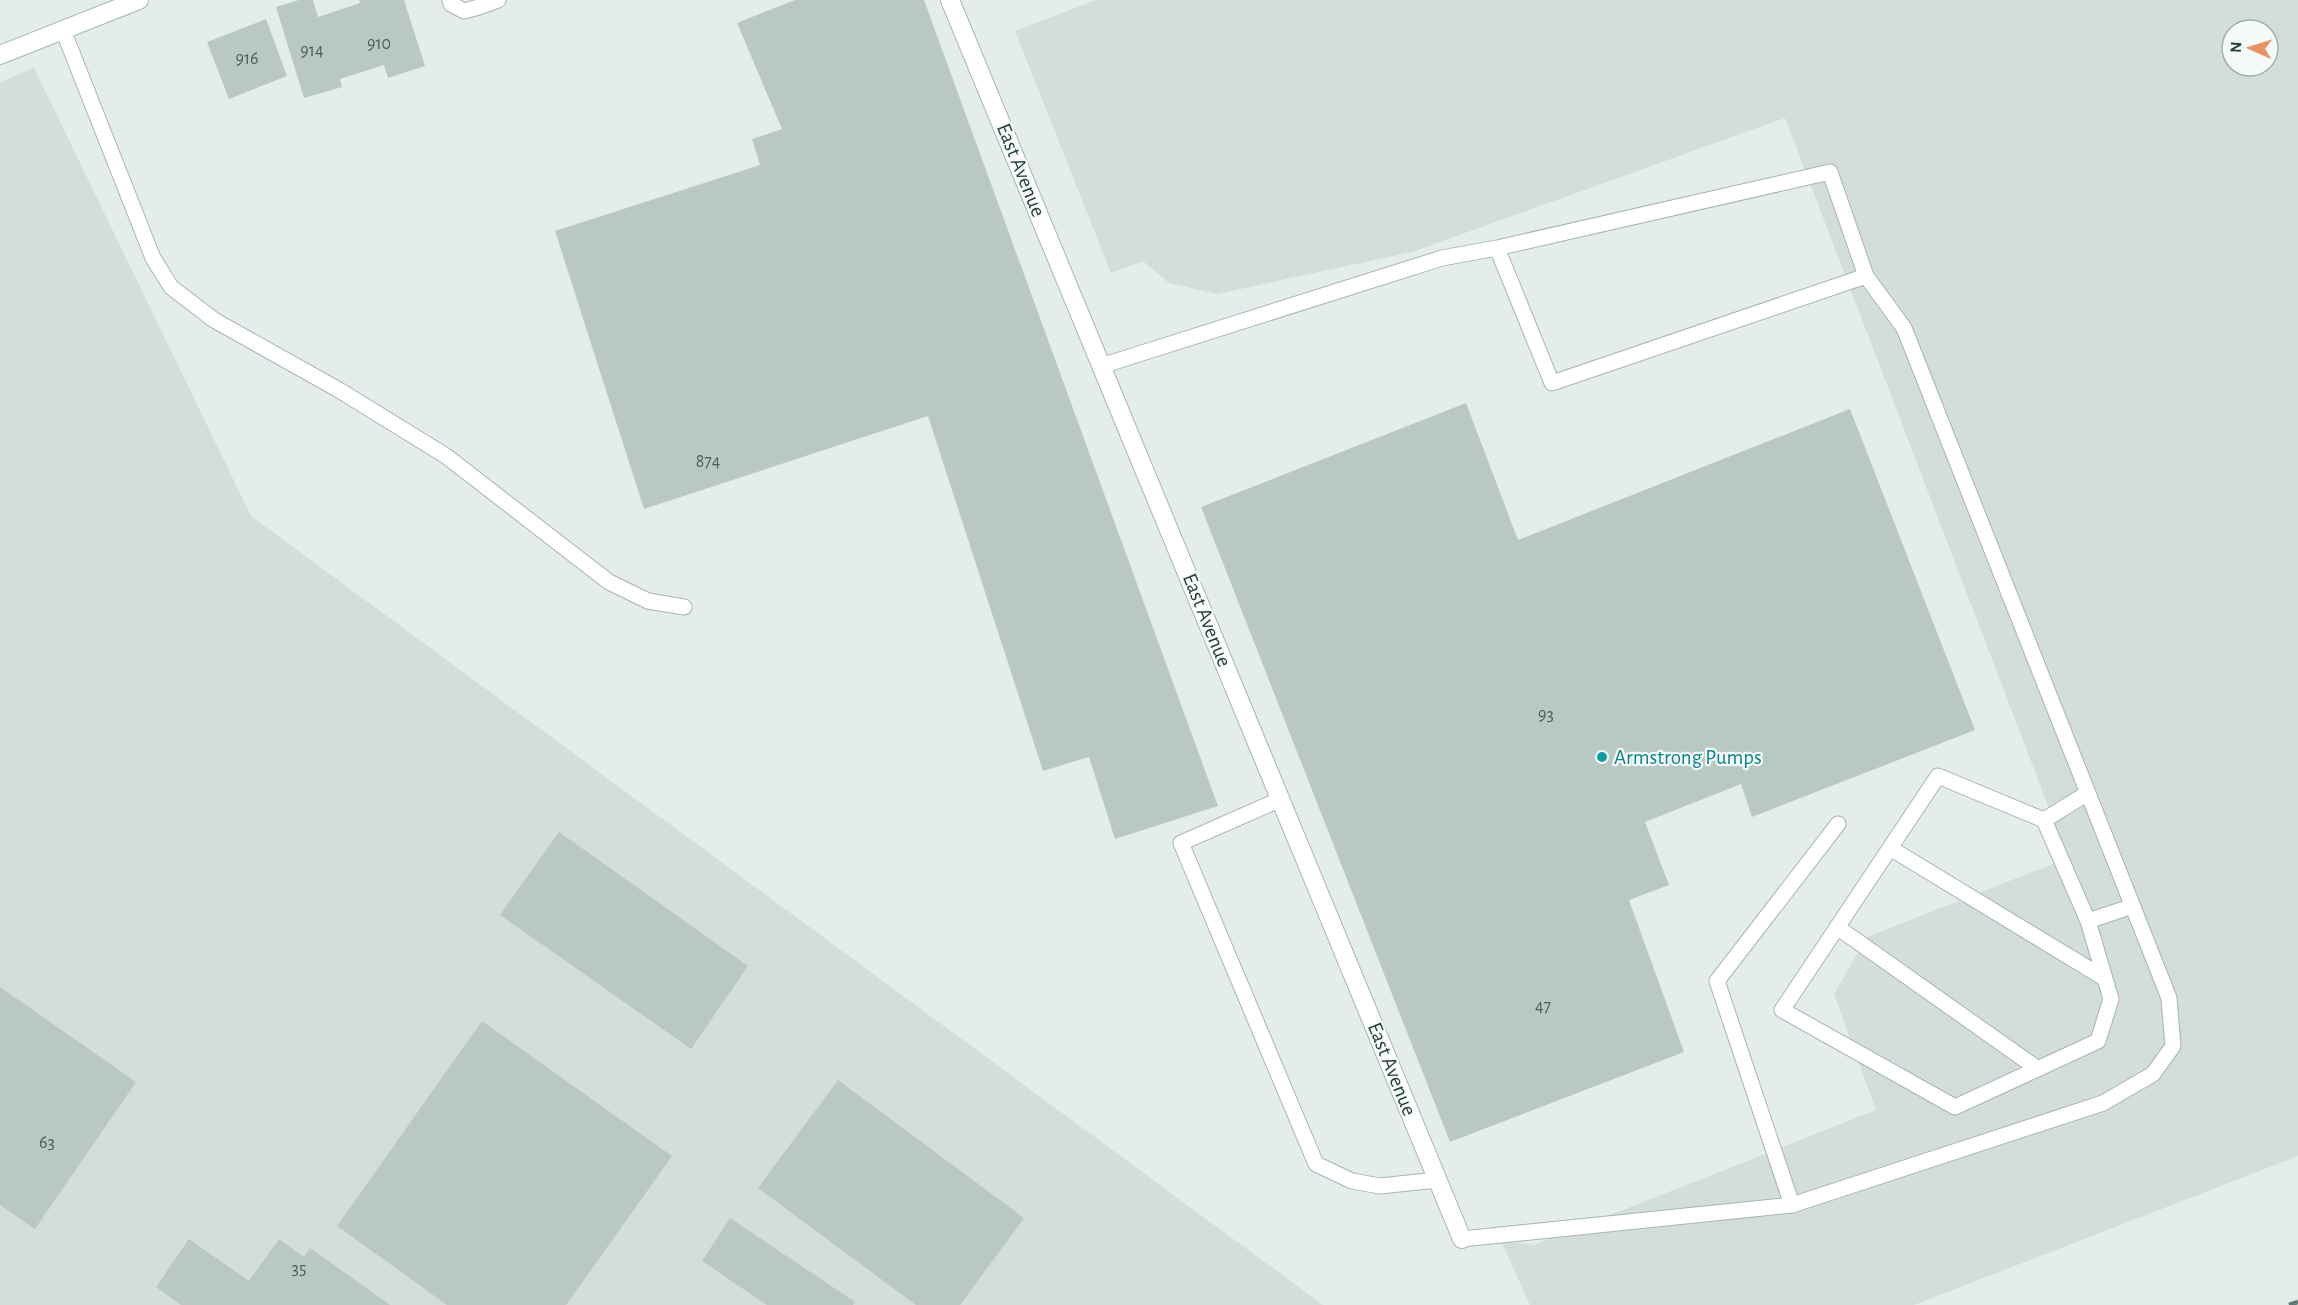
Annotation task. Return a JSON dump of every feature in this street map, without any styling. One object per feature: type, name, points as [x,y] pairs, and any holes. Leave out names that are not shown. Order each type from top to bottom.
[{"type":"street","points":[[0,55],[139,0]]},
{"type":"street","name":"East Avenue","points":[[950,0],[1462,1239]]},
{"type":"lane","points":[[450,0],[452,4],[464,11],[498,0]]},
{"type":"lane","points":[[63,30],[153,258],[171,287],[214,320],[339,390],[446,456],[609,582],[648,601],[684,607]]},
{"type":"lane","points":[[1101,366],[1443,258],[1497,248],[1830,172],[1866,276],[1904,328],[2169,998],[2173,1046],[2153,1074],[2103,1103],[1792,1205],[1462,1239]]},
{"type":"lane","points":[[1497,248],[1552,383],[1866,276]]},
{"type":"lane","points":[[1938,776],[2044,820],[2088,921],[2111,999],[2098,1041],[1955,1107],[1782,1010],[1938,776]]},
{"type":"lane","points":[[2044,820],[2088,793]]},
{"type":"lane","points":[[1281,799],[1182,843],[1186,853],[1316,1164],[1352,1182],[1380,1186],[1437,1180]]},
{"type":"lane","points":[[1792,1205],[1717,981],[1838,824]]},
{"type":"lane","points":[[1890,848],[2104,978]]},
{"type":"lane","points":[[2088,921],[2133,906]]},
{"type":"lane","points":[[1837,927],[2038,1069]]},
{"type":"shaded area","points":[[1096,0],[2298,0],[2298,1156],[1914,1305],[1530,1305],[1501,1241],[1534,1245],[1876,1110],[1834,994],[1867,937],[2068,858],[1785,118],[1412,252],[1217,294],[1169,283],[1143,261],[1111,273],[1015,31]]},
{"type":"shaded area","points":[[34,68],[251,516],[1323,1305],[0,1305],[0,82]]},
{"type":"building","points":[[299,0],[313,0],[318,17],[360,3],[359,0],[404,0],[425,66],[388,78],[384,65],[340,79],[342,87],[304,98],[276,7]]},
{"type":"building","points":[[795,0],[924,0],[1218,806],[1115,839],[1089,757],[1043,771],[928,416],[644,509],[555,231],[760,165],[752,139],[782,129],[737,23]]},
{"type":"building","points":[[266,19],[287,76],[229,99],[207,42]]},
{"type":"building","name":"Armstrong Pumps","points":[[1466,403],[1518,540],[1850,409],[1975,730],[1752,817],[1741,784],[1645,822],[1669,885],[1629,900],[1684,1052],[1450,1142],[1201,507]]},
{"type":"building","points":[[559,832],[748,966],[691,1049],[500,915]]},
{"type":"building","points":[[0,987],[136,1082],[35,1229],[0,1205]]},
{"type":"building","points":[[482,1021],[672,1156],[566,1305],[447,1305],[337,1226]]},
{"type":"building","points":[[838,1080],[1024,1218],[960,1305],[916,1305],[758,1188]]},
{"type":"building","points":[[730,1218],[855,1302],[853,1305],[767,1305],[702,1261]]},
{"type":"building","points":[[189,1239],[249,1281],[279,1239],[304,1257],[310,1248],[390,1305],[181,1305],[156,1287]]},
{"type":"railway","points":[[2289,1305],[2298,1302]]},
{"type":"place","name":"Armstrong Pumps","points":[[1602,757]]}]
